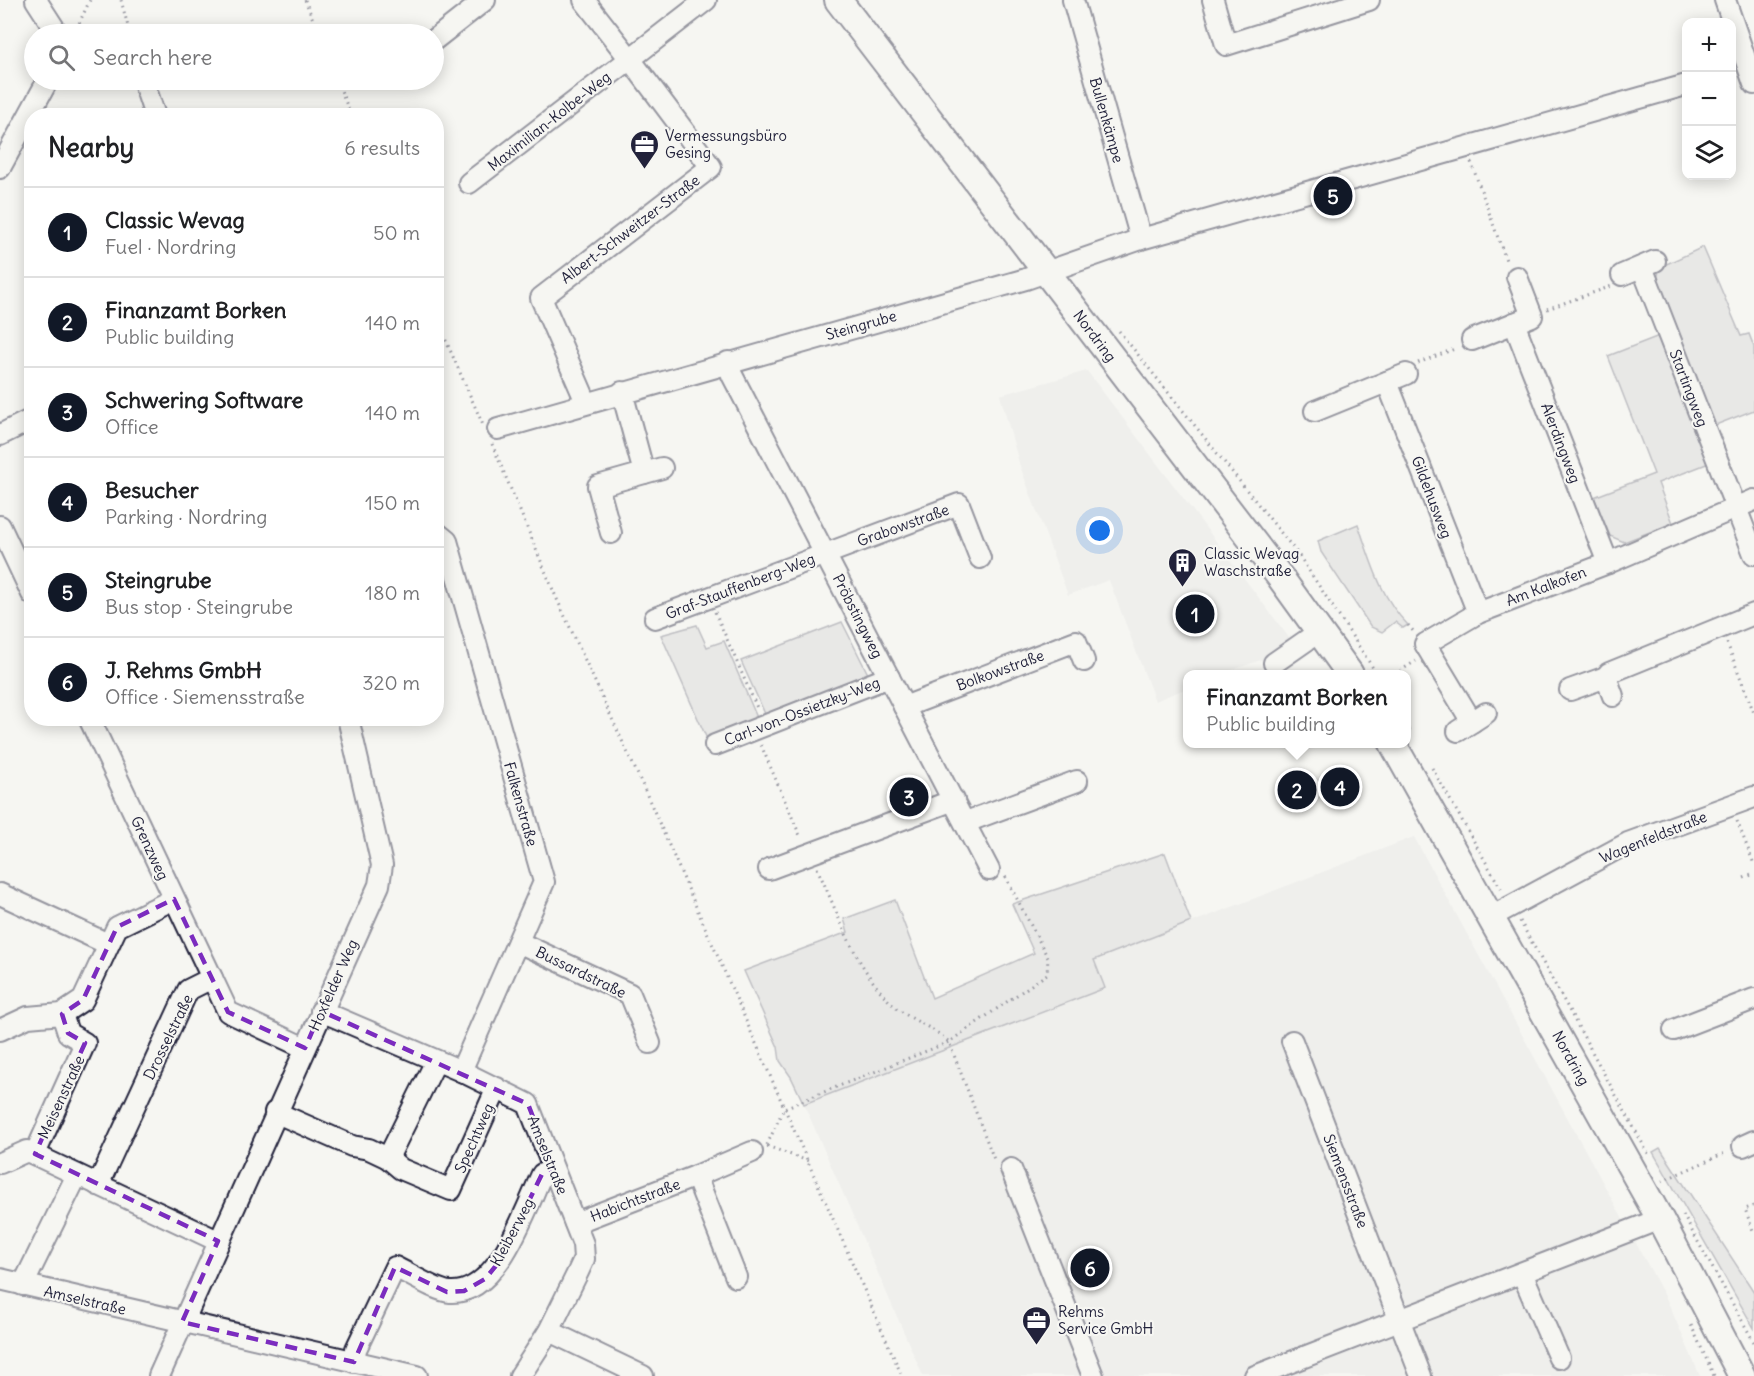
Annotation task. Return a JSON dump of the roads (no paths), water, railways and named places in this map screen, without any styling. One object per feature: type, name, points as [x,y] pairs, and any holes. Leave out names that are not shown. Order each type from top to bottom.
[{"type":"main road","name":"Nordring","points":[[838,0],[1320,632],[1347,670]]},
{"type":"main road","name":"Nordring","points":[[1408,748],[1658,1186],[1742,1376]]},
{"type":"street","points":[[36,0],[52,24]]},
{"type":"street","points":[[444,32],[485,0]]},
{"type":"street","points":[[584,0],[630,59],[706,0]]},
{"type":"street","name":"Bullenkämpe","points":[[1073,0],[1141,239]]},
{"type":"street","points":[[1213,0],[1226,45],[1369,0]]},
{"type":"street","points":[[1725,0],[1747,73]]},
{"type":"street","name":"Maximilian-Kolbe-Weg","points":[[469,183],[630,59]]},
{"type":"street","name":"Albert-Schweitzer-Straße","points":[[586,402],[541,298],[711,167],[630,59]]},
{"type":"street","name":"Steingrube","points":[[491,433],[586,402],[1046,272],[1141,239],[1682,86]]},
{"type":"street","points":[[33,108],[43,90]]},
{"type":"street","points":[[146,90],[152,108]]},
{"type":"street","points":[[0,168],[24,124]]},
{"type":"street","name":"Startingweg","points":[[1622,275],[1648,264],[1745,504],[1754,554]]},
{"type":"street","points":[[1472,339],[1532,316],[1517,277]]},
{"type":"street","name":"Alerdingweg","points":[[1514,323],[1608,563]]},
{"type":"street","name":"Pröbstingweg","points":[[728,362],[732,375],[989,870]]},
{"type":"street","points":[[1315,411],[1406,374]]},
{"type":"street","name":"Gildehusweg","points":[[1387,382],[1478,613]]},
{"type":"street","points":[[611,532],[598,486],[653,470],[622,392]]},
{"type":"street","points":[[0,435],[24,422]]},
{"type":"street","name":"Grabowstraße","points":[[825,553],[959,504],[980,558]]},
{"type":"street","name":"Am Kalkofen","points":[[1472,722],[1428,648],[1478,613],[1608,563],[1745,504]]},
{"type":"street","points":[[0,526],[24,577]]},
{"type":"street","name":"Falkenstraße","points":[[444,539],[447,541],[543,882],[461,1071]]},
{"type":"street","name":"Graf-Stauffenberg-Weg","points":[[655,618],[825,553]]},
{"type":"street","points":[[1570,690],[1754,614]]},
{"type":"street","points":[[1274,663],[1320,632]]},
{"type":"street","name":"Bolkowstraße","points":[[904,707],[1076,641],[1084,661]]},
{"type":"street","name":"Carl-von-Ossietzky-Weg","points":[[715,745],[889,677]]},
{"type":"street","points":[[1606,677],[1612,696]]},
{"type":"street","name":"Grenzweg","points":[[93,726],[212,978]]},
{"type":"street","name":"Hoxfelder Weg","points":[[159,1376],[275,1112],[379,885],[382,865],[350,726]]},
{"type":"street","points":[[966,822],[1077,781]]},
{"type":"street","name":"Wagenfeldstraße","points":[[1501,912],[1628,843],[1754,797]]},
{"type":"street","points":[[769,869],[954,800]]},
{"type":"street","points":[[0,894],[108,944]]},
{"type":"street","points":[[0,1030],[28,1017],[62,1014],[83,1000],[117,927],[174,899]]},
{"type":"street","name":"Bussardstraße","points":[[518,942],[630,994],[650,1043]]},
{"type":"street","points":[[212,978],[228,1012],[305,1047]]},
{"type":"street","name":"Drosselstraße","points":[[98,1185],[188,990],[212,978]]},
{"type":"street","points":[[1674,1030],[1754,999]]},
{"type":"street","name":"Amselstraße","points":[[321,1011],[461,1071],[528,1104],[583,1244],[584,1259],[549,1331],[520,1376]]},
{"type":"street","name":"Meisenstraße","points":[[35,1154],[86,1043],[68,1033],[62,1014]]},
{"type":"street","name":"Siemensstraße","points":[[1292,1041],[1421,1376]]},
{"type":"street","points":[[388,1158],[436,1061]]},
{"type":"street","name":"Spechtweg","points":[[275,1112],[352,1146],[369,1149],[388,1158],[401,1169],[451,1190],[497,1088]]},
{"type":"street","name":"Habichtstraße","points":[[575,1223],[759,1149]]},
{"type":"street","points":[[0,1163],[27,1151],[218,1241]]},
{"type":"street","name":"Kleiberweg","points":[[354,1362],[356,1348],[395,1267],[447,1292],[464,1291],[485,1279],[499,1262],[542,1174],[553,1169]]},
{"type":"street","points":[[1011,1169],[1088,1375]]},
{"type":"street","points":[[23,1285],[77,1175]]},
{"type":"street","name":"Habichtstraße","points":[[696,1176],[736,1277]]},
{"type":"street","points":[[1256,1376],[1670,1214]]},
{"type":"street","points":[[1522,1273],[1559,1358]]},
{"type":"street","name":"Amselstraße","points":[[0,1279],[417,1376]]},
{"type":"street","points":[[549,1331],[643,1376]]},
{"type":"place","name":"Vermessungsbüro Gesing","points":[[644,170]]},
{"type":"place","name":"Steingrube","points":[[1333,196]]},
{"type":"place","name":"Classic Wevag Waschstraße","points":[[1183,588]]},
{"type":"place","name":"Classic Wevag","points":[[1195,614]]},
{"type":"place","name":"Besucher","points":[[1340,787]]},
{"type":"place","name":"Finanzamt Borken","points":[[1297,790]]},
{"type":"place","name":"Schwering Software","points":[[909,797]]},
{"type":"place","name":"J. Rehms GmbH","points":[[1090,1268]]},
{"type":"place","name":"Rehms Service GmbH","points":[[1037,1346]]}]
